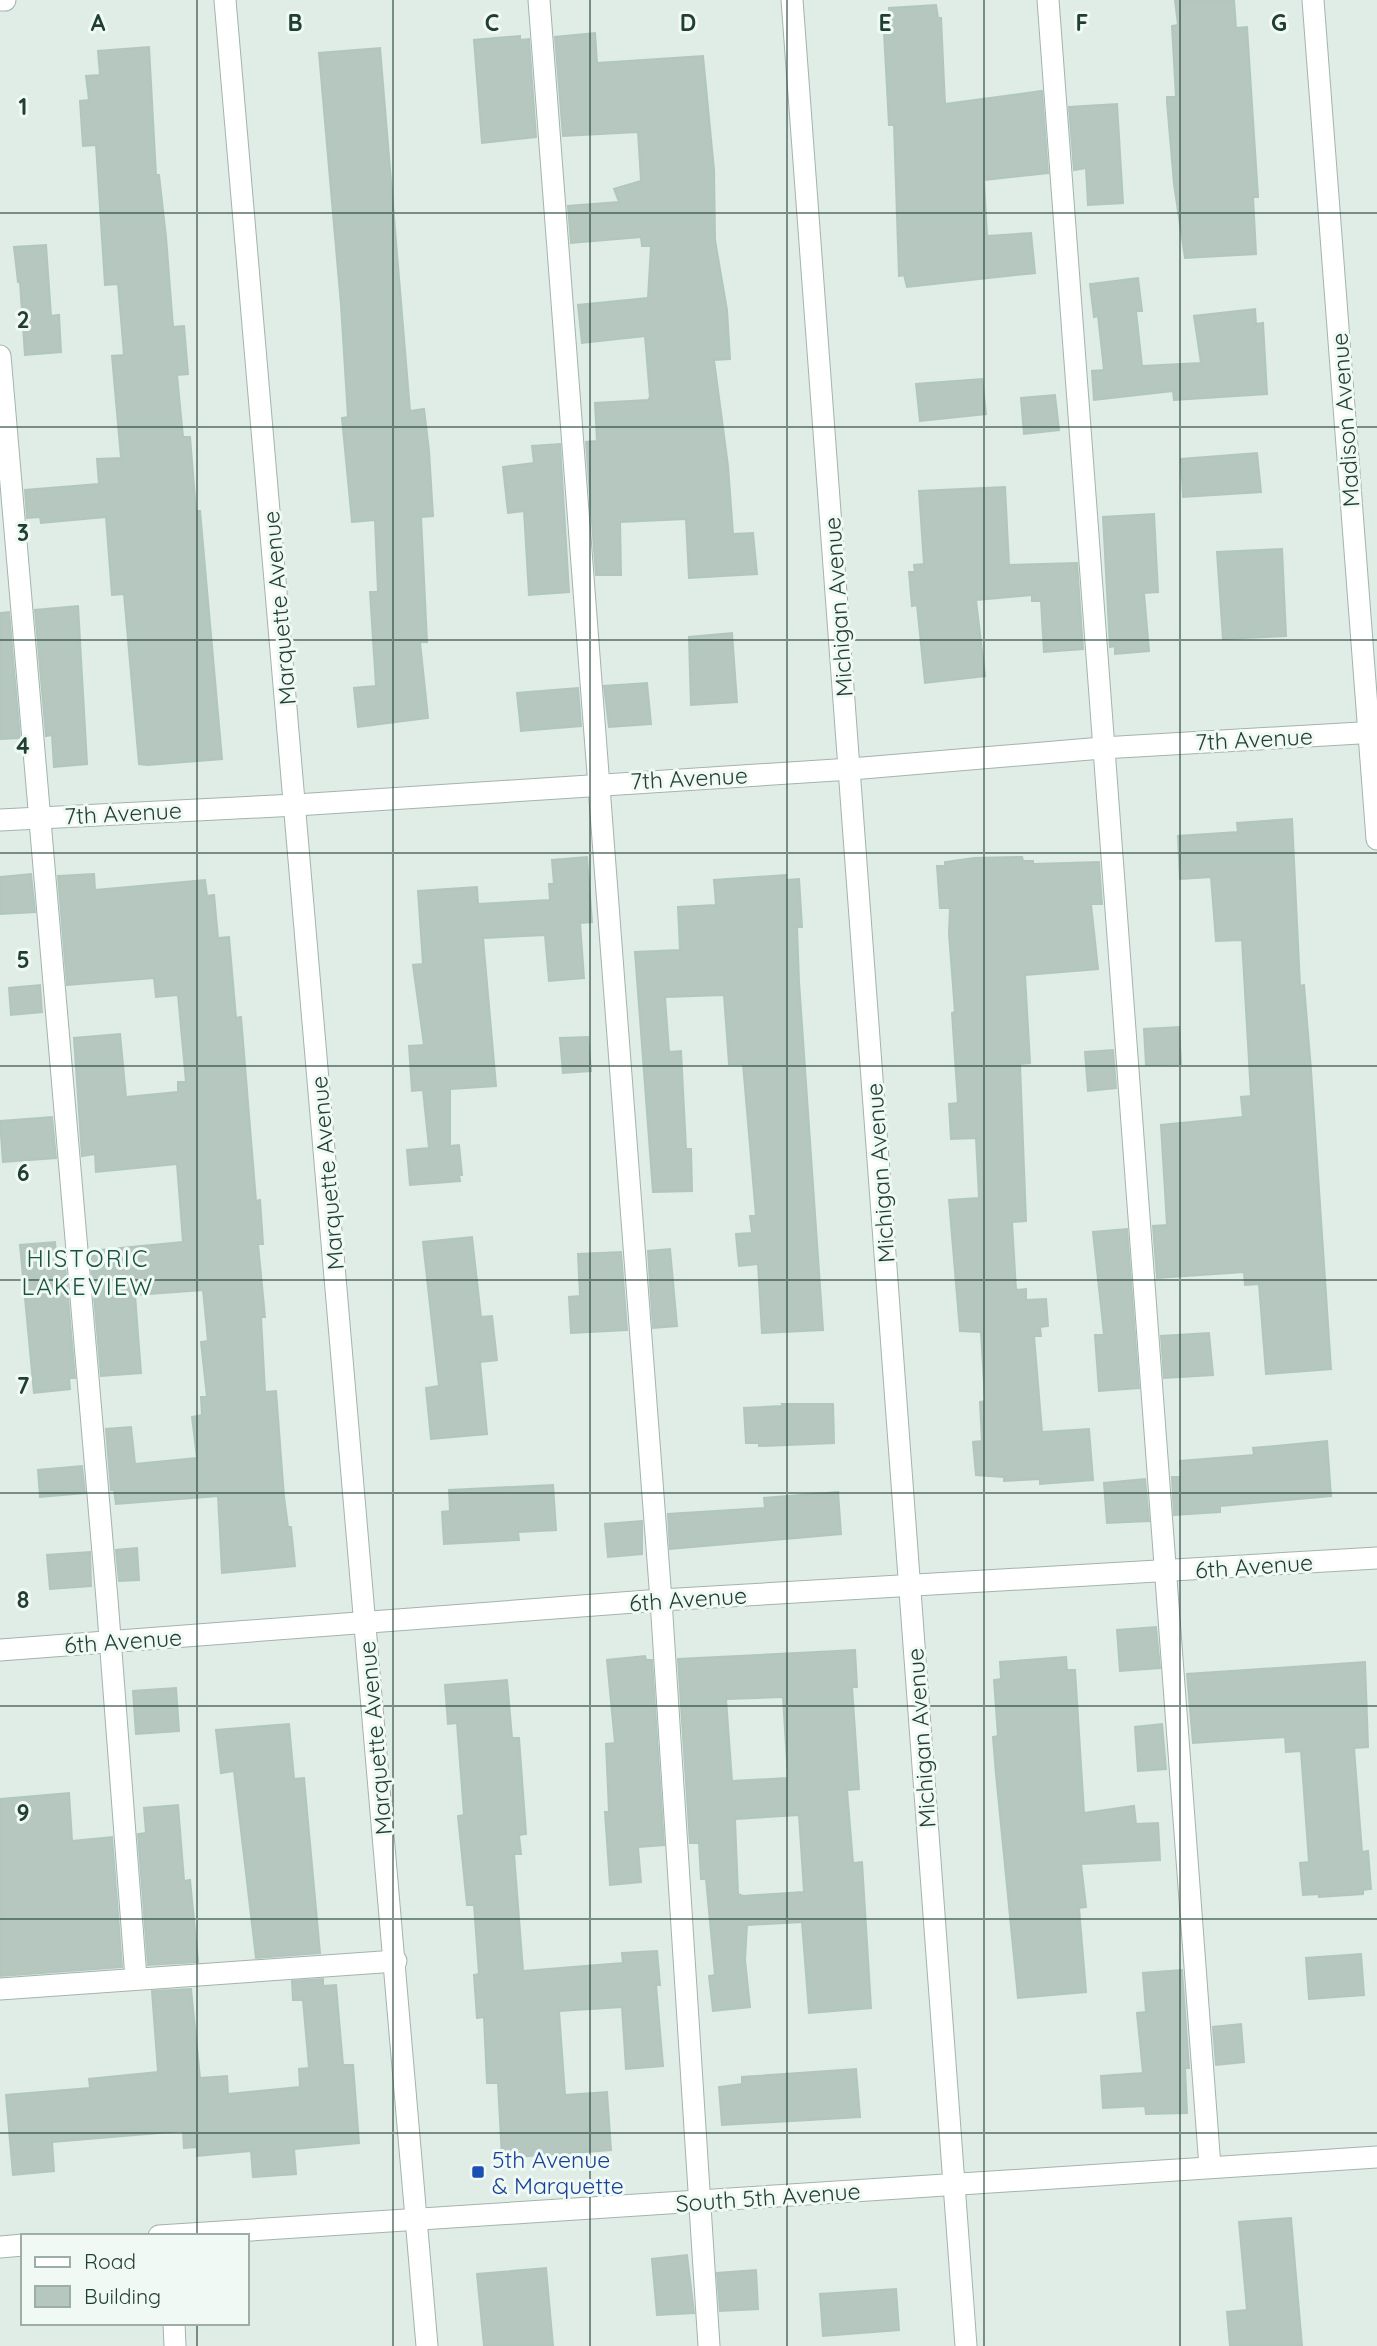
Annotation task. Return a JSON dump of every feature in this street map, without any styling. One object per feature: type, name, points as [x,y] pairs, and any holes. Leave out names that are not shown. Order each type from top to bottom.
[{"type":"street","name":"Marquette Avenue","points":[[225,0],[428,2346]]},
{"type":"street","points":[[539,0],[661,1600],[709,2346]]},
{"type":"street","name":"Michigan Avenue","points":[[792,0],[966,2346]]},
{"type":"street","points":[[1048,0],[1210,2167]]},
{"type":"street","name":"Madison Avenue","points":[[1313,0],[1373,732],[1377,839]]},
{"type":"street","points":[[0,356],[111,1642],[136,1978]]},
{"type":"street","name":"7th Avenue","points":[[0,820],[296,805],[851,769],[1102,748],[1373,732]]},
{"type":"street","name":"6th Avenue","points":[[0,1650],[661,1600],[1377,1558]]},
{"type":"street","points":[[0,1989],[396,1961]]},
{"type":"street","name":"South 5th Avenue","points":[[195,2234],[1377,2157]]},
{"type":"street","points":[[0,2247],[21,2245]]},
{"type":"street","points":[[174,2325],[175,2346]]},
{"type":"building","points":[[1175,0],[1234,0],[1236,28],[1247,27],[1258,197],[1253,197],[1256,254],[1185,258],[1174,184],[1167,102],[1167,97],[1176,97],[1172,26],[1178,25]]},
{"type":"building","points":[[936,5],[938,18],[941,18],[945,104],[1042,91],[1048,173],[984,180],[987,236],[1031,233],[1035,273],[907,287],[904,275],[899,276],[894,125],[889,125],[884,32],[890,31],[889,8]]},
{"type":"building","points":[[595,33],[597,63],[703,56],[714,170],[715,240],[727,310],[730,359],[714,360],[728,466],[733,534],[753,533],[757,574],[689,578],[686,519],[620,522],[621,575],[596,575],[586,442],[597,441],[595,403],[648,400],[650,397],[645,336],[582,343],[578,305],[648,298],[651,246],[642,246],[641,237],[571,243],[568,206],[619,202],[614,189],[641,181],[638,132],[563,136],[555,37]]},
{"type":"building","points":[[520,36],[520,40],[529,39],[536,137],[482,143],[474,40]]},
{"type":"building","points":[[149,47],[156,175],[159,175],[166,237],[173,327],[184,326],[188,374],[177,375],[183,437],[190,437],[196,511],[200,511],[222,759],[148,765],[139,764],[124,594],[112,595],[106,517],[41,523],[40,517],[27,518],[25,490],[99,484],[97,459],[121,458],[112,356],[124,355],[118,284],[105,285],[96,145],[83,146],[80,101],[89,100],[86,76],[100,75],[98,51]]},
{"type":"building","points":[[380,48],[410,411],[424,409],[429,451],[433,516],[421,517],[427,642],[420,642],[428,718],[358,727],[354,688],[376,686],[370,592],[378,592],[375,520],[352,522],[342,418],[348,417],[341,305],[319,53]]},
{"type":"building","points":[[1117,104],[1123,203],[1088,205],[1086,168],[1074,170],[1069,107]]},
{"type":"building","points":[[46,245],[51,316],[59,315],[61,352],[25,355],[20,282],[14,247]]},
{"type":"building","points":[[1138,278],[1142,311],[1136,311],[1142,366],[1201,363],[1194,316],[1255,309],[1256,324],[1263,323],[1267,394],[1174,400],[1173,391],[1094,400],[1092,371],[1104,370],[1098,316],[1094,317],[1090,284]]},
{"type":"building","points":[[982,379],[986,414],[920,421],[916,384]]},
{"type":"building","points":[[1055,395],[1059,430],[1024,434],[1021,398]]},
{"type":"building","points":[[560,444],[569,592],[529,595],[524,511],[508,513],[503,467],[534,463],[532,446]]},
{"type":"building","points":[[1257,453],[1261,492],[1183,497],[1181,459]]},
{"type":"building","points":[[1005,487],[1009,565],[1077,563],[1083,649],[1044,652],[1041,601],[1032,601],[1032,595],[976,600],[985,676],[925,683],[917,605],[912,606],[909,572],[915,572],[914,565],[924,564],[919,491]]},
{"type":"building","points":[[1154,514],[1158,592],[1144,593],[1149,651],[1115,654],[1115,646],[1110,647],[1103,517]]},
{"type":"building","points":[[1282,549],[1286,636],[1223,639],[1217,552]]},
{"type":"building","points":[[78,606],[87,764],[54,767],[52,735],[46,736],[35,610]]},
{"type":"building","points":[[9,612],[20,738],[0,739],[0,613]]},
{"type":"building","points":[[732,633],[737,702],[691,705],[689,637]]},
{"type":"building","points":[[647,683],[651,724],[609,727],[604,686]]},
{"type":"building","points":[[578,688],[581,726],[521,731],[517,693]]},
{"type":"building","points":[[1292,819],[1300,986],[1304,985],[1311,1070],[1331,1369],[1266,1374],[1259,1284],[1245,1285],[1244,1272],[1157,1278],[1153,1226],[1167,1225],[1161,1125],[1243,1117],[1241,1097],[1251,1096],[1242,940],[1216,941],[1211,877],[1180,879],[1178,836],[1238,832],[1237,823]]},
{"type":"building","points":[[587,857],[592,922],[580,923],[584,978],[549,981],[545,935],[483,938],[496,1086],[450,1089],[450,1146],[459,1145],[462,1175],[459,1175],[460,1181],[410,1185],[407,1150],[429,1148],[423,1090],[412,1091],[409,1046],[424,1045],[413,965],[423,964],[418,891],[477,887],[478,904],[550,900],[549,884],[554,884],[552,860]]},
{"type":"building","points":[[1022,857],[1023,861],[1033,861],[1033,864],[1099,862],[1102,904],[1091,904],[1098,969],[1025,975],[1030,1063],[1020,1064],[1026,1221],[1012,1222],[1016,1290],[1026,1289],[1026,1300],[1046,1299],[1048,1326],[1040,1327],[1041,1336],[1034,1336],[1042,1432],[1089,1429],[1093,1480],[1040,1484],[1040,1479],[1004,1481],[1004,1477],[976,1475],[973,1442],[982,1441],[980,1402],[985,1401],[981,1332],[960,1331],[949,1200],[979,1198],[976,1138],[951,1139],[949,1104],[958,1103],[952,1013],[955,1012],[949,934],[950,908],[940,908],[937,866],[945,866],[945,862],[974,858]]},
{"type":"building","points":[[31,874],[35,912],[0,914],[0,877]]},
{"type":"building","points":[[94,874],[95,890],[205,880],[207,896],[214,895],[218,938],[229,937],[236,1018],[241,1017],[256,1201],[260,1200],[263,1244],[258,1244],[265,1317],[261,1317],[265,1392],[276,1391],[284,1497],[288,1527],[291,1527],[295,1566],[222,1573],[218,1496],[116,1504],[114,1490],[111,1490],[106,1429],[131,1427],[135,1464],[197,1458],[192,1417],[202,1415],[201,1397],[207,1397],[201,1342],[208,1341],[203,1290],[135,1295],[141,1373],[101,1376],[90,1251],[183,1242],[177,1164],[96,1172],[95,1154],[82,1156],[74,1038],[120,1034],[126,1097],[178,1092],[178,1082],[186,1082],[178,995],[156,997],[154,978],[67,985],[58,876]]},
{"type":"building","points":[[786,875],[786,880],[799,879],[802,927],[797,927],[799,982],[823,1330],[762,1333],[758,1264],[739,1266],[736,1234],[752,1233],[750,1216],[756,1216],[743,1064],[729,1064],[724,995],[665,997],[669,1052],[681,1051],[686,1149],[691,1149],[692,1191],[653,1192],[635,952],[680,950],[678,907],[716,905],[714,880]]},
{"type":"building","points":[[40,985],[42,1012],[11,1015],[9,988]]},
{"type":"building","points":[[1179,1027],[1181,1064],[1146,1065],[1144,1029]]},
{"type":"building","points":[[588,1037],[591,1071],[563,1073],[560,1038]]},
{"type":"building","points":[[1113,1050],[1116,1088],[1088,1091],[1085,1052]]},
{"type":"building","points":[[52,1117],[56,1158],[3,1162],[0,1121]]},
{"type":"building","points":[[1127,1229],[1139,1388],[1099,1391],[1095,1335],[1104,1335],[1093,1232]]},
{"type":"building","points":[[472,1237],[481,1317],[492,1316],[497,1360],[480,1362],[487,1434],[431,1439],[426,1388],[439,1386],[423,1242]]},
{"type":"building","points":[[55,1242],[56,1254],[64,1253],[75,1378],[69,1378],[70,1389],[34,1393],[20,1245]]},
{"type":"building","points":[[670,1249],[677,1326],[653,1328],[648,1251]]},
{"type":"building","points":[[621,1252],[627,1330],[571,1333],[569,1297],[580,1296],[578,1254]]},
{"type":"building","points":[[1209,1333],[1213,1375],[1164,1378],[1161,1336]]},
{"type":"building","points":[[782,1404],[833,1404],[834,1443],[759,1446],[759,1443],[746,1443],[744,1408],[783,1406]]},
{"type":"building","points":[[1327,1441],[1331,1496],[1220,1506],[1220,1512],[1174,1515],[1172,1477],[1181,1477],[1180,1461],[1254,1455],[1253,1448]]},
{"type":"building","points":[[82,1466],[85,1493],[40,1497],[38,1470]]},
{"type":"building","points":[[1145,1479],[1149,1521],[1107,1523],[1104,1483]]},
{"type":"building","points":[[553,1485],[556,1530],[518,1532],[519,1540],[444,1544],[442,1512],[450,1511],[449,1490]]},
{"type":"building","points":[[838,1492],[841,1534],[670,1549],[668,1514],[765,1508],[764,1498]]},
{"type":"building","points":[[642,1521],[642,1554],[608,1557],[605,1524]]},
{"type":"building","points":[[137,1548],[139,1580],[119,1581],[116,1550]]},
{"type":"building","points":[[90,1552],[91,1586],[50,1589],[47,1555]]},
{"type":"building","points":[[1156,1627],[1160,1668],[1120,1671],[1117,1630]]},
{"type":"building","points":[[855,1650],[857,1687],[852,1687],[859,1789],[847,1790],[853,1863],[862,1862],[871,2008],[809,2013],[802,1922],[747,1925],[745,1960],[750,2007],[713,2011],[709,1976],[715,1975],[706,1879],[701,1879],[699,1843],[690,1843],[678,1659]],"holes":[[[783,1697],[788,1778],[732,1781],[726,1699]],[[799,1815],[804,1892],[743,1896],[738,1894],[735,1819]]]},
{"type":"building","points":[[645,1656],[646,1660],[652,1660],[664,1845],[638,1847],[641,1882],[610,1885],[605,1812],[609,1812],[606,1744],[615,1743],[607,1660]]},
{"type":"building","points":[[1066,1657],[1067,1670],[1075,1670],[1084,1813],[1134,1806],[1136,1824],[1158,1823],[1160,1860],[1081,1864],[1086,1907],[1079,1908],[1086,1992],[1018,1998],[993,1737],[998,1736],[994,1680],[1001,1679],[1000,1662]]},
{"type":"building","points":[[1365,1662],[1368,1747],[1354,1748],[1362,1852],[1368,1851],[1371,1889],[1363,1890],[1363,1894],[1319,1897],[1319,1894],[1303,1895],[1300,1863],[1309,1862],[1301,1751],[1286,1752],[1285,1737],[1193,1743],[1187,1674]]},
{"type":"building","points":[[507,1680],[512,1738],[519,1738],[526,1834],[519,1835],[521,1854],[514,1854],[523,1971],[623,1963],[622,1953],[657,1951],[660,1985],[656,1985],[663,2066],[626,2069],[622,2007],[559,2011],[565,2095],[607,2092],[611,2150],[502,2158],[498,2083],[487,2083],[484,2017],[477,2018],[474,1975],[479,1974],[474,1905],[467,1905],[458,1816],[464,1815],[457,1723],[448,1724],[445,1685]]},
{"type":"building","points":[[176,1688],[179,1731],[136,1734],[133,1691]]},
{"type":"building","points":[[289,1724],[294,1779],[304,1778],[320,1953],[256,1958],[234,1771],[221,1773],[216,1730]]},
{"type":"building","points":[[1162,1724],[1166,1769],[1138,1771],[1135,1727]]},
{"type":"building","points":[[69,1793],[72,1841],[112,1837],[122,1967],[0,1976],[0,1799]]},
{"type":"building","points":[[178,1805],[184,1881],[190,1880],[198,1962],[148,1965],[138,1834],[146,1833],[144,1808]]},
{"type":"building","points":[[1361,1954],[1364,1995],[1309,1999],[1306,1958]]},
{"type":"building","points":[[1182,1970],[1189,2068],[1185,2068],[1187,2113],[1146,2114],[1145,2106],[1103,2108],[1101,2076],[1143,2073],[1137,2013],[1146,2012],[1143,1973]]},
{"type":"building","points":[[323,1979],[323,1986],[336,1985],[343,2065],[353,2065],[359,2143],[294,2149],[296,2174],[253,2177],[251,2151],[197,2156],[197,2147],[184,2148],[183,2131],[52,2142],[54,2171],[13,2175],[6,2095],[90,2088],[89,2079],[158,2072],[152,1991],[191,1989],[200,2078],[227,2076],[228,2094],[300,2087],[299,2069],[309,2068],[303,2000],[293,2000],[292,1981]]},
{"type":"building","points":[[1241,2024],[1244,2062],[1216,2065],[1213,2027]]},
{"type":"building","points":[[856,2069],[860,2117],[722,2125],[719,2087],[742,2084],[742,2077]]},
{"type":"building","points":[[1291,2218],[1302,2346],[1230,2346],[1227,2312],[1247,2310],[1239,2222]]},
{"type":"building","points":[[687,2255],[694,2313],[657,2315],[652,2259]]},
{"type":"building","points":[[546,2268],[553,2346],[484,2346],[477,2274]]},
{"type":"building","points":[[756,2270],[758,2309],[720,2311],[717,2273]]},
{"type":"building","points":[[896,2289],[899,2330],[823,2336],[820,2294]]},
{"type":"place","name":"5th Avenue & Marquette","points":[[478,2172]]},
{"type":"district","name":"HISTORIC LAKEVIEW","points":[[88,1272]]}]
